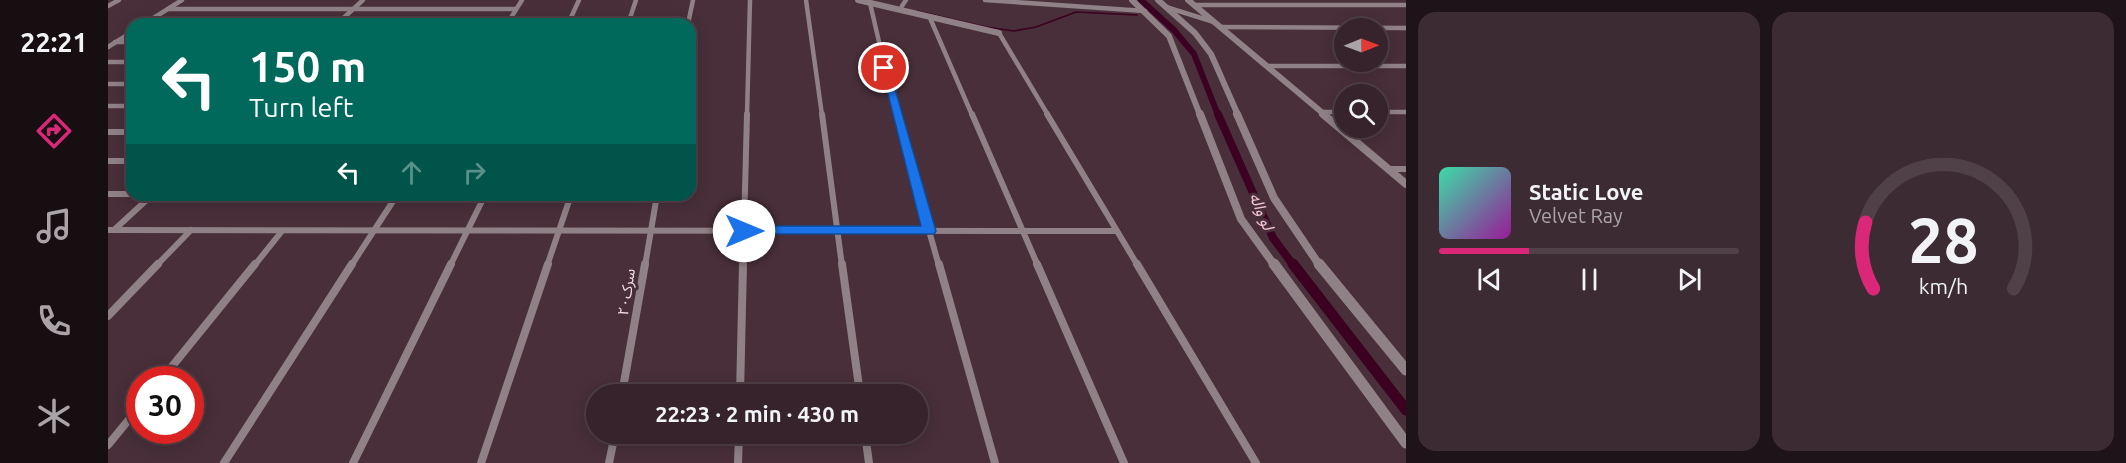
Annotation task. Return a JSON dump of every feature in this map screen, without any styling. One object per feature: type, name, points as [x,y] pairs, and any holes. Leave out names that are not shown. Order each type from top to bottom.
[{"type":"street","points":[[108,6],[119,0]]},
{"type":"street","points":[[154,18],[182,0]]},
{"type":"street","points":[[344,18],[363,0]]},
{"type":"street","points":[[511,18],[522,0]]},
{"type":"street","points":[[571,18],[579,0]]},
{"type":"street","points":[[630,18],[636,0]]},
{"type":"street","points":[[689,18],[693,0]]},
{"type":"street","points":[[740,384],[750,0]]},
{"type":"street","points":[[806,0],[859,384]]},
{"type":"street","points":[[858,0],[999,33],[1256,463]]},
{"type":"street","points":[[902,6],[906,0]]},
{"type":"street","points":[[985,0],[1145,11]]},
{"type":"street","points":[[1093,0],[1100,8]]},
{"type":"street","points":[[1132,0],[1169,36],[1241,219],[1406,443]]},
{"type":"street","points":[[1158,0],[1195,33],[1211,54],[1280,207],[1315,260],[1406,370]]},
{"type":"street","points":[[870,3],[889,90],[995,463]]},
{"type":"street","points":[[1191,3],[1406,5]]},
{"type":"street","points":[[1191,3],[1406,184]]},
{"type":"street","points":[[1166,7],[1185,9],[1204,21],[1214,22]]},
{"type":"street","points":[[168,9],[516,9]]},
{"type":"street","points":[[930,18],[1124,463]]},
{"type":"street","points":[[1220,27],[1406,28]]},
{"type":"street","points":[[108,47],[126,36]]},
{"type":"street","points":[[115,42],[126,42]]},
{"type":"street","points":[[108,62],[126,62]]},
{"type":"street","points":[[1267,66],[1406,66]]},
{"type":"street","points":[[108,84],[126,84]]},
{"type":"street","points":[[108,106],[126,106]]},
{"type":"street","points":[[1321,112],[1334,112]]},
{"type":"street","points":[[1388,112],[1406,112]]},
{"type":"street","points":[[108,132],[126,132]]},
{"type":"street","points":[[108,161],[126,161]]},
{"type":"street","points":[[1388,169],[1406,169]]},
{"type":"street","points":[[108,194],[126,194]]},
{"type":"street","points":[[111,230],[145,201]]},
{"type":"street","points":[[224,463],[392,201]]},
{"type":"street","points":[[353,463],[482,201]]},
{"type":"street","points":[[481,463],[569,201]]},
{"type":"street","name":"سرک۲۰","points":[[624,384],[656,201]]},
{"type":"street","points":[[111,230],[1116,231]]},
{"type":"street","points":[[108,316],[191,230]]},
{"type":"street","points":[[172,366],[282,231]]},
{"type":"street","points":[[108,445],[126,423]]},
{"type":"street","points":[[609,463],[613,444]]},
{"type":"street","points":[[738,463],[739,444]]},
{"type":"street","points":[[866,444],[869,463]]},
{"type":"waterway","name":"لو واله","points":[[1141,0],[1174,30],[1194,54],[1218,115]]},
{"type":"waterway","points":[[917,11],[1014,31],[1036,27],[1076,12],[1137,15]]},
{"type":"waterway","name":"لو واله","points":[[1218,114],[1273,238],[1294,266]]},
{"type":"waterway","name":"لو واله","points":[[1293,264],[1406,410]]},
{"type":"route","points":[[744,231],[929,231],[884,68]]}]
